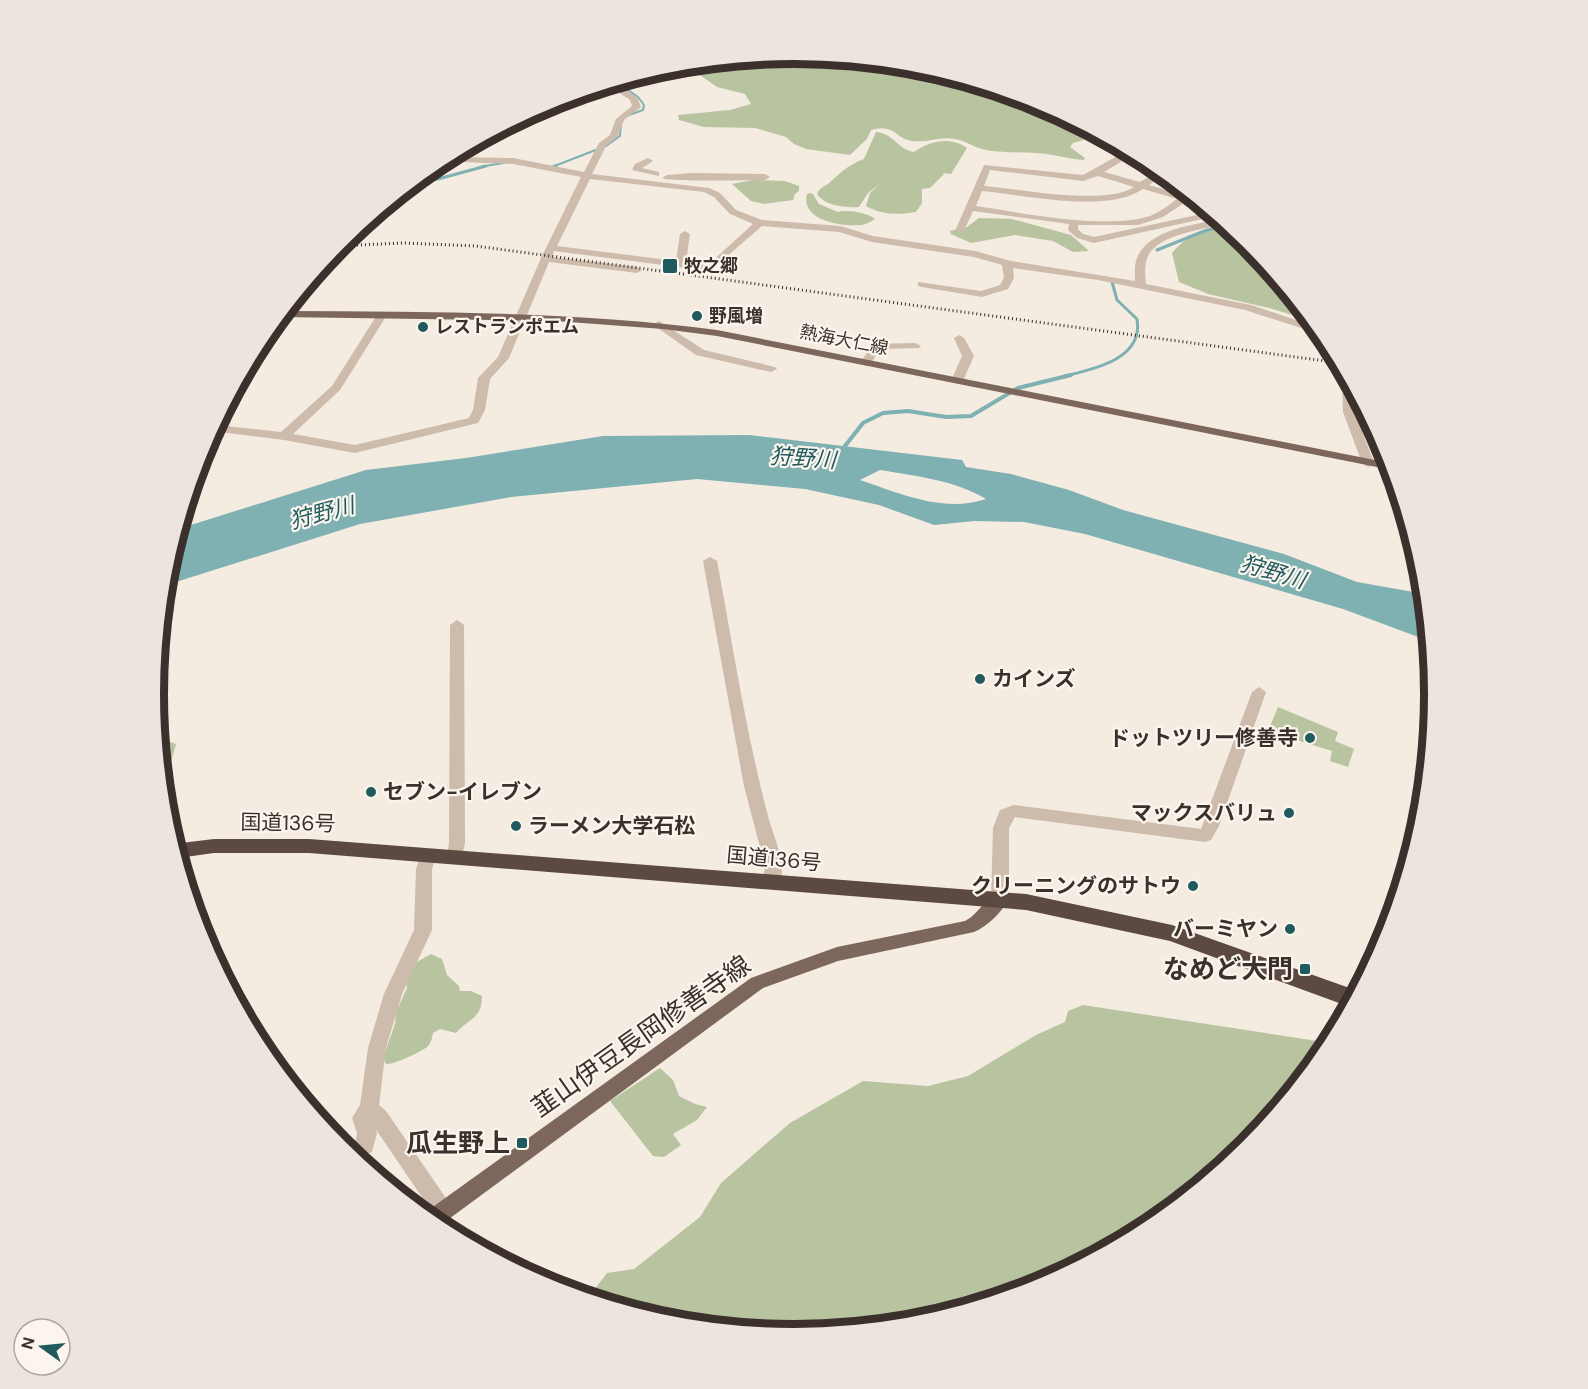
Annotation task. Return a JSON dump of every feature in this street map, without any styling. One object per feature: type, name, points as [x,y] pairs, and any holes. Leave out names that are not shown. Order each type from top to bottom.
[{"type":"highway","name":"国道136号","points":[[183,850],[214,846],[264,845],[428,855],[1000,899],[1109,918],[1172,933],[1347,996]]},
{"type":"main road","name":"熱海大仁線","points":[[292,314],[521,318],[659,324],[1381,465]]},
{"type":"main road","name":"韮山伊豆長岡修善寺線","points":[[439,1214],[757,982],[837,954],[968,927],[979,922],[1000,899]]},
{"type":"street","points":[[223,429],[355,448],[474,420],[479,410],[484,378],[503,358],[551,248],[602,145],[615,134],[615,123],[637,106],[634,99],[620,89]]},
{"type":"street","points":[[960,231],[987,168],[1083,178],[1122,157]]},
{"type":"street","points":[[462,160],[513,161],[588,176],[711,192],[734,212],[760,223],[840,229],[872,239],[1141,285],[1247,307],[1305,326]]},
{"type":"street","points":[[648,161],[638,166],[637,170],[677,177]]},
{"type":"street","points":[[1097,172],[1175,193]]},
{"type":"street","points":[[631,181],[677,177],[765,177]]},
{"type":"street","points":[[978,188],[1100,200],[1122,196],[1153,178]]},
{"type":"street","points":[[970,208],[1112,225],[1154,218],[1183,199]]},
{"type":"street","points":[[1074,221],[1072,230],[1076,234],[1100,240],[1204,216]]},
{"type":"street","points":[[551,248],[706,268],[714,266],[760,223]]},
{"type":"street","points":[[1141,285],[1140,268],[1143,257],[1154,243],[1203,224],[1211,223]]},
{"type":"street","points":[[680,265],[685,234]]},
{"type":"street","points":[[546,259],[637,270]]},
{"type":"street","points":[[922,284],[986,294],[1004,287],[1009,278],[1007,263]]},
{"type":"street","points":[[284,436],[336,388],[382,315]]},
{"type":"street","points":[[1283,318],[1301,321]]},
{"type":"street","points":[[659,324],[700,353],[771,369]]},
{"type":"street","points":[[957,381],[968,356],[959,338]]},
{"type":"street","points":[[866,363],[877,346],[915,346]]},
{"type":"street","points":[[1352,403],[1348,412],[1368,463]]},
{"type":"street","points":[[710,561],[750,776],[772,866],[772,882]]},
{"type":"street","points":[[455,857],[457,843],[457,625]]},
{"type":"street","points":[[1000,899],[1001,828],[1006,814],[1014,810],[1205,836],[1211,826],[1259,692]]},
{"type":"street","points":[[364,1146],[367,1133],[362,1118],[369,1108],[377,1048],[393,994],[423,930],[424,869],[428,855]]},
{"type":"street","points":[[369,1108],[379,1117],[432,1210]]},
{"type":"green space","points":[[794,64],[876,70],[957,86],[997,98],[1035,112],[1089,138],[1073,143],[1070,147],[1085,158],[1084,160],[1043,154],[986,150],[950,138],[913,141],[890,130],[879,129],[871,130],[867,139],[850,155],[806,149],[794,144],[786,137],[755,128],[704,127],[679,120],[678,115],[730,110],[751,104],[745,94],[717,87],[696,73]]},
{"type":"green space","points":[[876,132],[888,136],[904,148],[914,152],[940,141],[954,142],[967,148],[951,174],[943,173],[930,188],[922,189],[922,203],[916,212],[890,214],[866,206],[870,193],[880,184],[868,193],[859,207],[836,205],[821,198],[817,194],[820,189],[848,167],[864,159]]},
{"type":"green space","points":[[753,180],[785,181],[799,186],[799,191],[793,200],[764,204],[751,201],[732,184]]},
{"type":"green space","points":[[810,193],[819,204],[838,212],[857,212],[875,219],[864,225],[844,225],[825,220],[810,211],[807,194]]},
{"type":"green space","points":[[979,218],[1012,219],[1071,235],[1089,251],[1073,252],[1053,241],[1015,235],[971,243],[951,234],[950,231],[967,227]]},
{"type":"green space","points":[[1215,227],[1239,249],[1268,279],[1298,317],[1208,294],[1179,282],[1172,253],[1196,233]]},
{"type":"green space","points":[[1278,707],[1338,732],[1335,741],[1354,749],[1348,767],[1330,761],[1332,751],[1268,731]]},
{"type":"green space","points":[[165,740],[176,744],[168,771]]},
{"type":"green space","points":[[431,954],[442,959],[447,975],[459,986],[460,991],[471,991],[482,996],[480,1009],[474,1018],[456,1033],[440,1029],[433,1033],[424,1049],[386,1064],[383,1058],[395,1024],[396,1012],[407,988],[405,979],[410,966]]},
{"type":"green space","points":[[1083,1005],[1320,1041],[1268,1110],[1209,1168],[1178,1194],[1109,1240],[1073,1260],[997,1291],[957,1303],[876,1319],[794,1324],[712,1319],[631,1303],[593,1292],[607,1273],[634,1269],[700,1217],[721,1183],[790,1123],[863,1081],[928,1086],[968,1076],[1036,1035],[1065,1022],[1068,1011]]},
{"type":"green space","points":[[660,1068],[673,1080],[679,1096],[707,1107],[697,1120],[673,1134],[681,1145],[664,1157],[653,1156],[610,1101]]},
{"type":"water","name":"狩野川","points":[[749,435],[962,460],[966,467],[1011,474],[1069,490],[1123,510],[1284,554],[1357,582],[1416,592],[1422,638],[1343,609],[1085,534],[1024,522],[975,521],[934,525],[879,505],[805,489],[697,479],[511,497],[360,524],[174,583],[186,526],[366,470],[466,458],[603,436]],"holes":[[[880,470],[961,487],[986,499],[970,503],[938,503],[907,496],[860,480]]]},
{"type":"waterway","points":[[625,88],[638,97],[644,105],[643,110],[629,115]]},
{"type":"waterway","points":[[552,167],[606,146],[620,136],[621,123]]},
{"type":"waterway","points":[[480,167],[503,163]]},
{"type":"waterway","points":[[432,179],[486,166]]},
{"type":"waterway","points":[[550,168],[556,166]]},
{"type":"waterway","points":[[1157,250],[1217,228]]},
{"type":"waterway","points":[[1065,376],[1114,360],[1133,344],[1137,333],[1137,319],[1117,300],[1112,282]]},
{"type":"waterway","name":"狩野川","points":[[841,451],[863,423],[883,413],[908,411],[946,417],[971,416],[1018,388],[1071,375]]},
{"type":"railway","points":[[353,245],[403,243],[476,246],[1329,361]]},
{"type":"place","name":"牧之郷","points":[[670,266]]},
{"type":"place","name":"野風増","points":[[697,316]]},
{"type":"place","name":"レストランポエム","points":[[423,327]]},
{"type":"place","name":"カインズ","points":[[980,679]]},
{"type":"place","name":"ドットツリー修善寺","points":[[1310,738]]},
{"type":"place","name":"セブン-イレブン","points":[[371,792]]},
{"type":"place","name":"マックスバリュ","points":[[1289,813]]},
{"type":"place","name":"ラーメン大学石松","points":[[516,826]]},
{"type":"place","name":"クリーニングのサトウ","points":[[1193,886]]},
{"type":"place","name":"バーミヤン","points":[[1290,929]]},
{"type":"place","name":"なめど大門","points":[[1305,969]]},
{"type":"place","name":"瓜生野上","points":[[522,1143]]}]
